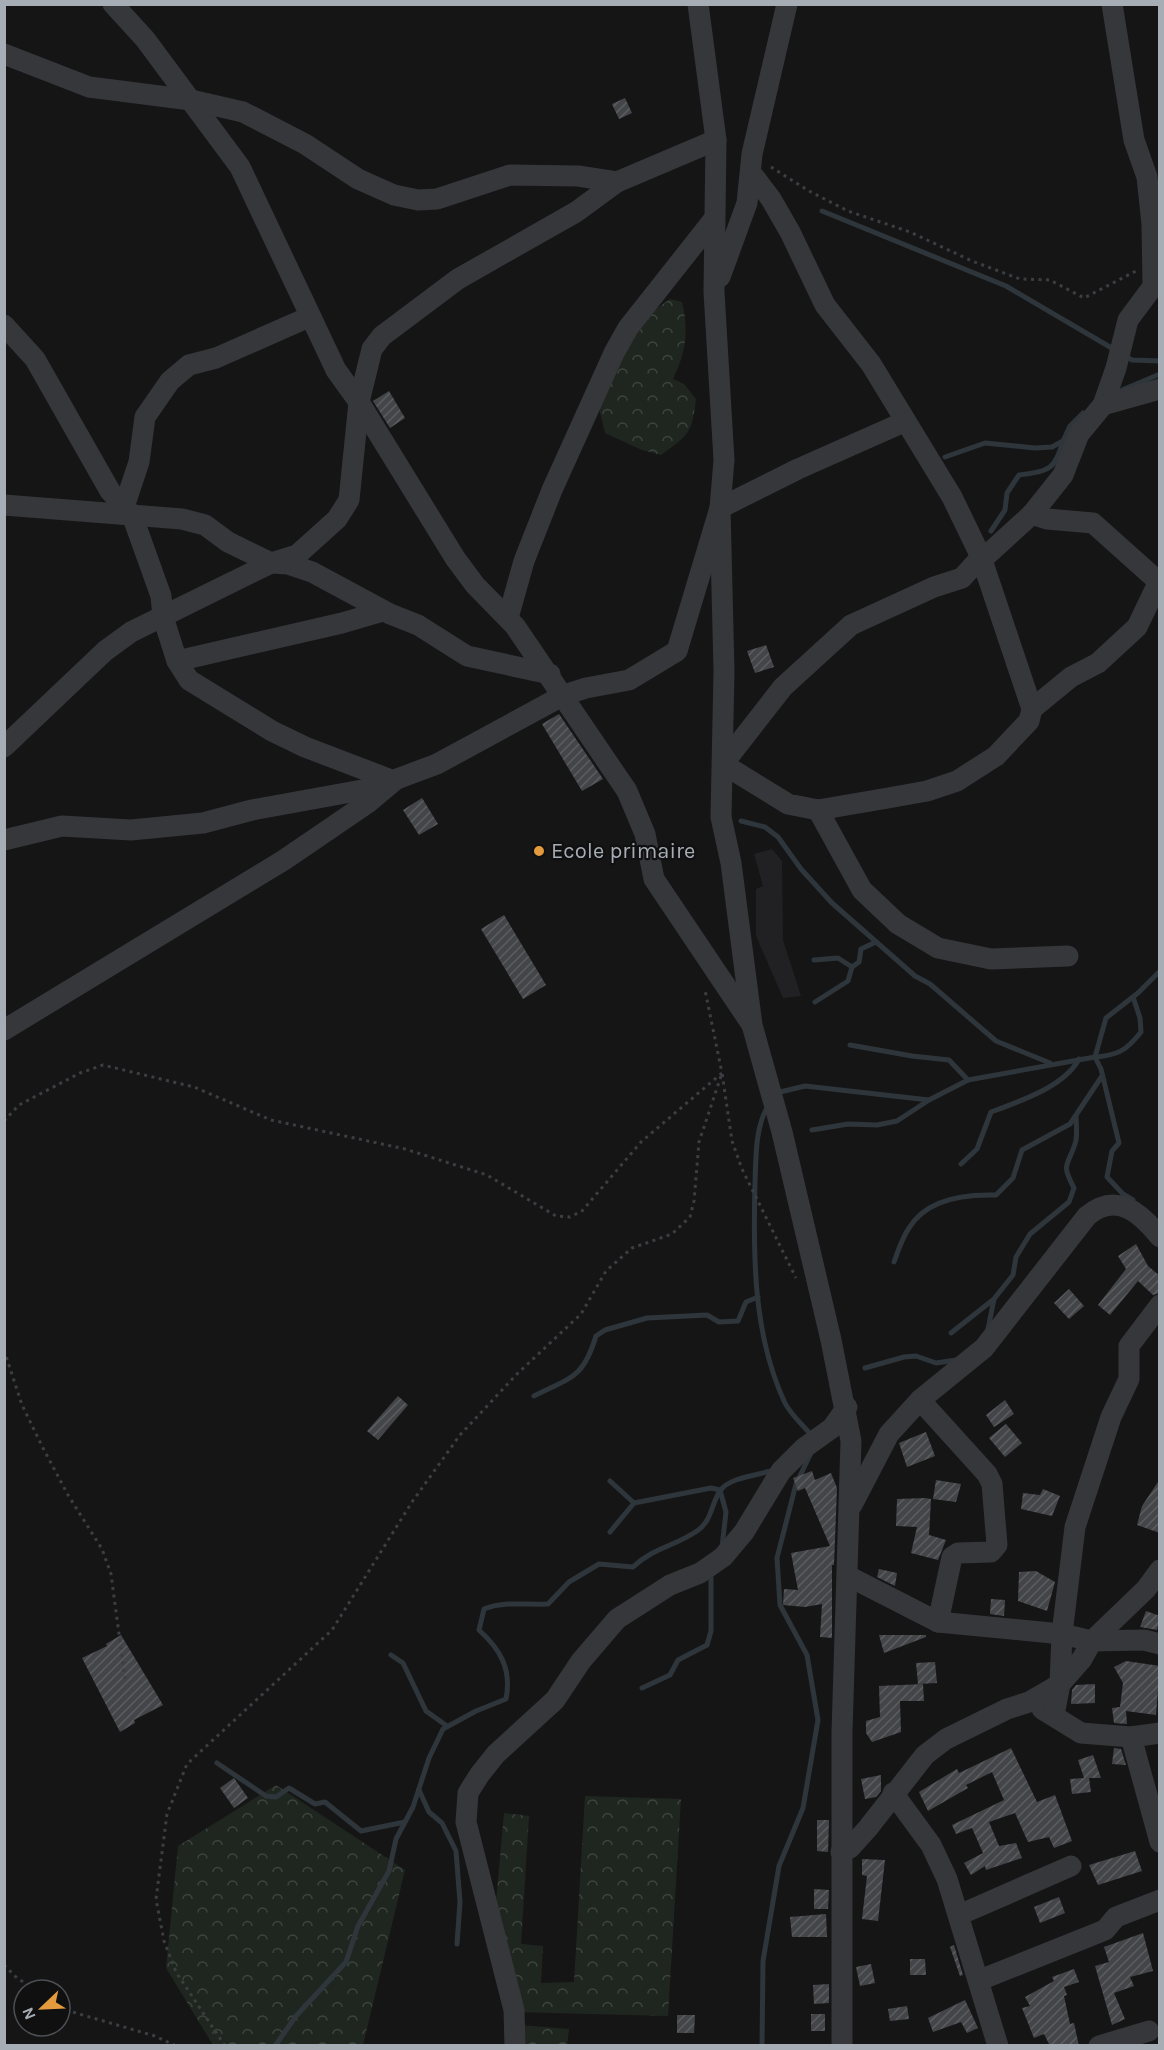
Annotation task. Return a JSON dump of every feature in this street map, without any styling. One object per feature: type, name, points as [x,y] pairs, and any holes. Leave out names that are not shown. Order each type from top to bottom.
[{"type":"street","points":[[113,4],[145,39],[240,167],[336,370],[359,402],[455,558],[475,585],[508,618],[550,674],[627,791],[645,834],[654,879],[752,1025]]},
{"type":"street","points":[[698,4],[716,140],[714,292],[724,460],[720,508],[724,671],[721,817],[731,863],[752,1025],[784,1144],[847,1407],[852,1449],[841,1852],[842,2046]]},
{"type":"street","points":[[714,292],[747,203],[752,164],[787,4]]},
{"type":"street","points":[[723,764],[783,687],[851,625],[934,587],[962,578],[981,556],[986,556],[1032,514],[1064,475],[1079,434],[1103,405],[1116,368],[1128,320],[1155,274],[1147,177],[1134,140],[1112,4]]},
{"type":"street","points":[[4,54],[42,71],[89,87],[141,96],[191,100],[243,112],[305,144],[358,179],[394,195],[418,200],[436,200],[510,175],[578,176],[617,182]]},
{"type":"street","points":[[4,747],[105,651],[131,632],[271,563],[297,555],[337,519],[348,500],[359,402],[372,349],[382,336],[458,279],[576,212],[617,182],[716,140]]},
{"type":"street","points":[[723,764],[788,804],[818,810],[927,791],[957,781],[996,756],[1029,721],[1032,709],[981,556],[952,497],[904,422],[871,364],[813,286],[790,232],[752,164]]},
{"type":"street","points":[[508,618],[524,561],[552,490],[614,353],[628,328],[714,219]]},
{"type":"street","points":[[128,510],[139,462],[145,417],[170,381],[189,365],[216,358],[309,317]]},
{"type":"street","points":[[4,325],[35,359],[110,491],[128,510],[161,596],[163,617],[181,671],[194,685],[243,715],[305,747],[394,781]]},
{"type":"street","points":[[1103,405],[1160,389]]},
{"type":"street","points":[[4,840],[62,826],[131,830],[203,823],[252,810],[373,788],[437,764],[564,695],[629,680],[677,651],[720,508],[798,469],[904,422]]},
{"type":"street","points":[[4,505],[128,510],[205,525],[228,542],[271,563],[303,568],[383,611],[418,625],[467,656],[550,674]]},
{"type":"street","points":[[1032,514],[1047,519],[1093,523],[1159,581],[1137,627],[1117,648],[1098,663],[1071,677],[1032,709]]},
{"type":"street","points":[[177,661],[342,623],[383,611]]},
{"type":"street","points":[[4,1030],[284,860],[369,802],[394,781]]},
{"type":"street","points":[[818,810],[862,890],[898,924],[938,948],[992,959],[1068,956]]},
{"type":"street","points":[[850,1508],[889,1434],[920,1400],[984,1348],[1069,1237],[1100,1205],[1113,1203],[1125,1207],[1139,1216],[1160,1237]]},
{"type":"street","points":[[1054,1716],[1060,1684],[1062,1634],[1075,1527],[1112,1417],[1129,1379],[1129,1346],[1160,1305]]},
{"type":"street","points":[[920,1400],[987,1474],[993,1484],[997,1545],[991,1552],[958,1553],[952,1557],[938,1622]]},
{"type":"street","points":[[515,2046],[514,2010],[466,1822],[468,1793],[496,1754],[555,1700],[581,1660],[617,1619],[670,1585],[700,1573],[723,1557],[744,1532],[781,1471],[804,1448],[832,1428],[847,1407]]},
{"type":"street","points":[[841,1852],[850,1848],[868,1828],[893,1793],[925,1755],[946,1739],[1007,1709],[1029,1702],[1060,1684],[1082,1659],[1092,1641],[1153,1589],[1160,1570]]},
{"type":"street","points":[[848,1576],[938,1622],[1062,1634],[1092,1641],[1144,1640],[1160,1644]]},
{"type":"street","points":[[1029,1702],[1081,1733],[1131,1737],[1160,1733]]},
{"type":"street","points":[[1131,1737],[1160,1842]]},
{"type":"street","points":[[893,1793],[931,1845],[947,1879],[980,1980],[998,2046]]},
{"type":"street","points":[[959,1915],[1071,1866]]},
{"type":"street","points":[[980,1980],[1105,1930],[1116,1917],[1160,1900]]},
{"type":"street","points":[[1099,2046],[1149,2031]]},
{"type":"path","points":[[752,164],[848,211],[910,232],[972,261],[1020,279],[1050,280],[1073,294],[1084,297],[1155,274]]},
{"type":"path","points":[[704,987],[722,1073],[732,1141],[742,1169],[797,1280]]},
{"type":"path","points":[[4,1121],[20,1105],[80,1073],[103,1065],[194,1087],[271,1120],[405,1149],[487,1175],[556,1216],[570,1217],[582,1211],[641,1142],[722,1073]]},
{"type":"path","points":[[225,2046],[176,1972],[164,1941],[156,1899],[167,1814],[187,1764],[332,1630],[412,1502],[460,1435],[517,1374],[581,1314],[606,1270],[632,1248],[672,1234],[690,1217],[694,1201],[699,1143],[722,1073]]},
{"type":"path","points":[[4,1350],[22,1405],[43,1448],[68,1495],[102,1549],[111,1574],[125,1679]]},
{"type":"path","points":[[4,1965],[17,1978]]},
{"type":"path","points":[[72,2012],[155,2036],[176,2046]]},
{"type":"shaded area","points":[[772,849],[782,861],[783,940],[801,996],[783,998],[756,936],[756,889],[763,886],[754,854]]},
{"type":"green space","points":[[670,299],[682,302],[686,332],[681,360],[673,379],[684,384],[696,399],[688,432],[678,443],[661,455],[642,450],[605,433],[599,408],[628,328],[641,328],[656,309]]},
{"type":"green space","points":[[276,1785],[405,1870],[363,2045],[213,2045],[166,1968],[178,1846]]},
{"type":"green space","points":[[585,1796],[681,1799],[668,2016],[516,2012],[494,1924],[504,1813],[529,1816],[521,1944],[543,1946],[541,1983],[574,1982]]},
{"type":"green space","points":[[519,2025],[569,2029],[567,2045],[517,2046]]},
{"type":"building","points":[[625,98],[632,113],[619,119],[612,104]]},
{"type":"building","points":[[389,391],[405,418],[390,428],[373,401]]},
{"type":"building","points":[[766,645],[774,667],[755,673],[747,651]]},
{"type":"building","points":[[559,714],[603,779],[582,791],[542,724]]},
{"type":"building","points":[[422,798],[438,824],[419,835],[403,810]]},
{"type":"building","points":[[504,915],[546,985],[523,999],[481,929]]},
{"type":"building","points":[[1136,1244],[1148,1266],[1160,1276],[1160,1293],[1153,1295],[1138,1281],[1110,1315],[1098,1305],[1126,1269],[1118,1256]]},
{"type":"building","points":[[1069,1289],[1084,1306],[1069,1319],[1054,1303]]},
{"type":"building","points":[[398,1396],[408,1405],[378,1440],[367,1431]]},
{"type":"building","points":[[1005,1400],[1014,1414],[994,1427],[986,1415]]},
{"type":"building","points":[[1006,1424],[1022,1443],[1005,1457],[989,1438]]},
{"type":"building","points":[[926,1432],[935,1456],[907,1467],[899,1443]]},
{"type":"building","points":[[812,1471],[815,1480],[831,1473],[837,1488],[834,1565],[832,1565],[832,1638],[820,1637],[822,1604],[805,1607],[783,1605],[784,1589],[798,1590],[791,1553],[830,1546],[805,1488],[798,1491],[793,1478]]},
{"type":"building","points":[[1160,1479],[1160,1533],[1137,1525],[1142,1506]]},
{"type":"building","points":[[936,1480],[961,1484],[956,1502],[933,1499]]},
{"type":"building","points":[[1043,1489],[1060,1496],[1052,1516],[1021,1509],[1023,1493],[1040,1495]]},
{"type":"building","points":[[897,1499],[931,1499],[929,1535],[946,1540],[938,1560],[911,1553],[917,1527],[896,1526]]},
{"type":"building","points":[[879,1569],[897,1573],[895,1586],[877,1577]]},
{"type":"building","points":[[1036,1571],[1055,1582],[1047,1611],[1018,1601],[1019,1572]]},
{"type":"building","points":[[991,1599],[1005,1600],[1004,1616],[990,1614]]},
{"type":"building","points":[[1146,1611],[1160,1616],[1157,1630],[1140,1627]]},
{"type":"building","points":[[121,1635],[163,1705],[134,1720],[135,1723],[120,1732],[82,1658],[107,1646],[106,1644]]},
{"type":"building","points":[[879,1635],[926,1635],[926,1637],[884,1653]]},
{"type":"building","points":[[1126,1661],[1160,1666],[1156,1715],[1126,1711],[1127,1724],[1114,1723],[1112,1708],[1120,1707],[1123,1683],[1114,1667]]},
{"type":"building","points":[[935,1662],[937,1683],[918,1684],[916,1663]]},
{"type":"building","points":[[923,1684],[924,1701],[900,1701],[901,1732],[872,1742],[866,1733],[866,1721],[880,1717],[879,1686]]},
{"type":"building","points":[[1095,1684],[1095,1703],[1071,1704],[1072,1690],[1076,1685]]},
{"type":"building","points":[[1011,1748],[1037,1802],[1055,1795],[1072,1841],[1054,1848],[1049,1837],[1028,1842],[1015,1813],[989,1822],[999,1846],[1016,1843],[1022,1858],[986,1870],[985,1866],[971,1875],[964,1863],[983,1853],[972,1828],[956,1834],[952,1825],[1004,1800],[992,1772],[966,1785],[968,1788],[928,1811],[919,1792],[957,1769],[959,1773]]},
{"type":"building","points":[[1114,1748],[1121,1749],[1126,1765],[1112,1764]]},
{"type":"building","points":[[1093,1755],[1101,1778],[1089,1778],[1091,1792],[1072,1794],[1070,1779],[1084,1778],[1078,1760]]},
{"type":"building","points":[[881,1775],[881,1791],[876,1797],[865,1799],[861,1779]]},
{"type":"building","points":[[234,1778],[248,1798],[234,1808],[220,1788]]},
{"type":"building","points":[[817,1820],[829,1820],[828,1852],[817,1851]]},
{"type":"building","points":[[1135,1851],[1142,1871],[1098,1885],[1089,1865]]},
{"type":"building","points":[[862,1859],[885,1860],[878,1921],[862,1919],[867,1876],[862,1875]]},
{"type":"building","points":[[814,1889],[829,1890],[828,1909],[814,1909]]},
{"type":"building","points":[[1059,1897],[1065,1913],[1040,1923],[1034,1907]]},
{"type":"building","points":[[826,1914],[827,1937],[792,1937],[790,1917]]},
{"type":"building","points":[[1143,1933],[1153,1971],[1130,1977],[1134,1986],[1114,1993],[1125,2019],[1112,2025],[1095,1966],[1109,1962],[1104,1947]]},
{"type":"building","points":[[954,1945],[963,1975],[960,1976],[950,1947]]},
{"type":"building","points":[[910,1959],[925,1959],[926,1975],[910,1975]]},
{"type":"building","points":[[871,1964],[875,1983],[860,1986],[856,1967]]},
{"type":"building","points":[[1074,1969],[1079,1982],[1064,1987],[1067,1995],[1064,1996],[1070,2024],[1074,2023],[1079,2046],[1050,2046],[1044,2034],[1034,2038],[1022,2008],[1030,2006],[1025,1997],[1054,1981],[1052,1977]]},
{"type":"building","points":[[829,1984],[829,2003],[814,2004],[813,1985]]},
{"type":"building","points":[[965,2000],[978,2028],[967,2033],[961,2022],[933,2032],[928,2018]]},
{"type":"building","points":[[907,2006],[909,2019],[890,2021],[888,2009]]},
{"type":"building","points":[[811,2014],[825,2014],[825,2031],[811,2031]]},
{"type":"building","points":[[677,2015],[695,2015],[694,2033],[677,2033]]},
{"type":"waterway","points":[[822,211],[1006,286],[1115,350]]},
{"type":"waterway","points":[[1123,355],[1132,360],[1160,361]]},
{"type":"waterway","points":[[1122,390],[1160,374]]},
{"type":"waterway","points":[[945,457],[985,443],[1035,448],[1052,447],[1063,441],[1070,426],[1083,413]]},
{"type":"waterway","points":[[991,531],[1005,510],[1007,493],[1019,475],[1049,468],[1057,458],[1063,441]]},
{"type":"waterway","points":[[741,821],[765,827],[778,837],[801,869],[832,903],[915,976],[930,984],[996,1041],[1050,1063]]},
{"type":"waterway","points":[[815,1002],[848,981],[852,967],[859,962],[861,949],[876,942]]},
{"type":"waterway","points":[[814,960],[838,958],[852,967]]},
{"type":"waterway","points":[[776,1093],[805,1086],[929,1100],[968,1080],[1095,1057],[1106,1018],[1138,993],[1160,971]]},
{"type":"waterway","points":[[1133,997],[1140,1018],[1141,1032],[1131,1044],[1121,1051],[1095,1057],[1101,1069],[1119,1143],[1112,1151],[1107,1177],[1123,1194],[1133,1200]]},
{"type":"waterway","points":[[850,1045],[949,1060],[968,1080]]},
{"type":"waterway","points":[[961,1164],[977,1149],[991,1112],[1028,1098],[1052,1085],[1063,1078],[1079,1059]]},
{"type":"waterway","points":[[894,1262],[907,1232],[926,1210],[936,1204],[960,1197],[996,1195],[1013,1178],[1022,1150],[1070,1124],[1102,1076]]},
{"type":"waterway","points":[[812,1130],[848,1124],[877,1125],[897,1121],[929,1100]]},
{"type":"waterway","points":[[768,1106],[758,1133],[756,1153],[754,1238],[757,1294],[774,1377],[785,1403],[811,1435]]},
{"type":"waterway","points":[[988,1329],[994,1299],[1013,1275],[1016,1257],[1030,1234],[1069,1202],[1074,1188],[1066,1169],[1076,1141],[1076,1116]]},
{"type":"waterway","points":[[534,1396],[574,1375],[586,1361],[596,1336],[605,1330],[647,1318],[707,1315],[719,1322],[738,1321],[746,1302],[758,1297]]},
{"type":"waterway","points":[[951,1333],[994,1299]]},
{"type":"waterway","points":[[865,1368],[904,1357],[916,1356],[936,1363],[956,1360]]},
{"type":"waterway","points":[[762,2046],[763,1961],[779,1866],[803,1808],[818,1720],[807,1655],[780,1605],[777,1558],[796,1484],[811,1453]]},
{"type":"waterway","points":[[275,2046],[296,2016],[346,1962],[358,1926],[389,1871],[396,1839],[413,1807],[429,1758],[443,1729],[476,1711],[506,1699],[507,1678],[503,1660],[479,1630],[484,1609],[507,1604],[548,1604],[569,1582],[599,1564],[633,1567],[648,1555],[689,1536],[702,1527],[720,1491],[729,1483],[771,1471]]},
{"type":"waterway","points":[[610,1481],[634,1503],[711,1488],[720,1490],[726,1512],[722,1547]]},
{"type":"waterway","points":[[610,1532],[634,1503]]},
{"type":"waterway","points":[[642,1688],[670,1675],[678,1660],[707,1645],[711,1631],[711,1573]]},
{"type":"waterway","points":[[391,1655],[403,1663],[426,1711],[447,1726]]},
{"type":"waterway","points":[[217,1763],[266,1796],[276,1797],[289,1788],[315,1804],[325,1802],[361,1831],[405,1822]]},
{"type":"waterway","points":[[419,1790],[429,1812],[442,1823],[456,1851],[460,1902],[457,1944]]},
{"type":"place","name":"Ecole primaire","points":[[539,851]]}]
